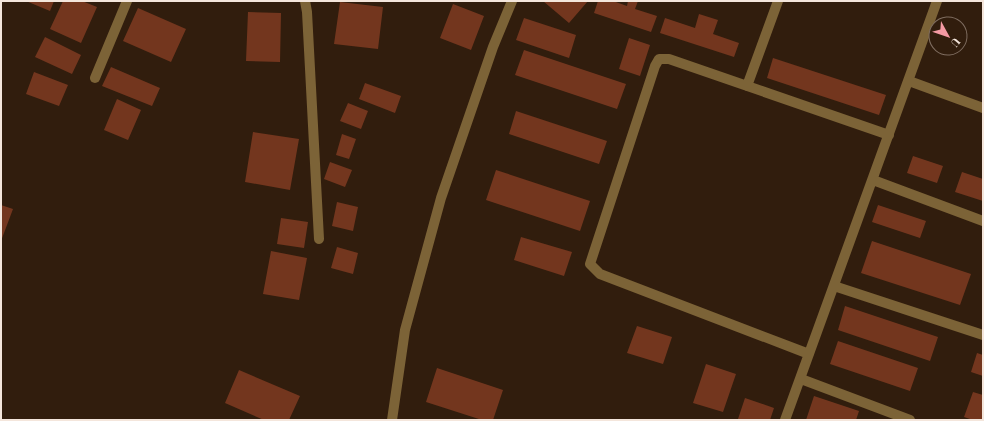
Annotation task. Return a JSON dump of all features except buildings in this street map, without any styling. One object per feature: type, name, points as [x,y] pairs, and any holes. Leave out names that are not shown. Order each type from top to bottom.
[{"type":"street","points":[[95,78],[127,1]]},
{"type":"street","points":[[305,1],[307,12],[319,239]]},
{"type":"street","points":[[392,420],[405,330],[441,198],[493,47],[512,1]]},
{"type":"street","points":[[747,86],[778,1]]},
{"type":"street","points":[[785,420],[937,1]]},
{"type":"street","points":[[809,354],[600,274],[590,264],[655,66],[659,59],[669,59],[889,135]]},
{"type":"street","points":[[909,81],[983,108]]},
{"type":"street","points":[[873,180],[983,221]]},
{"type":"street","points":[[834,286],[983,335]]},
{"type":"street","points":[[800,379],[910,420]]}]
